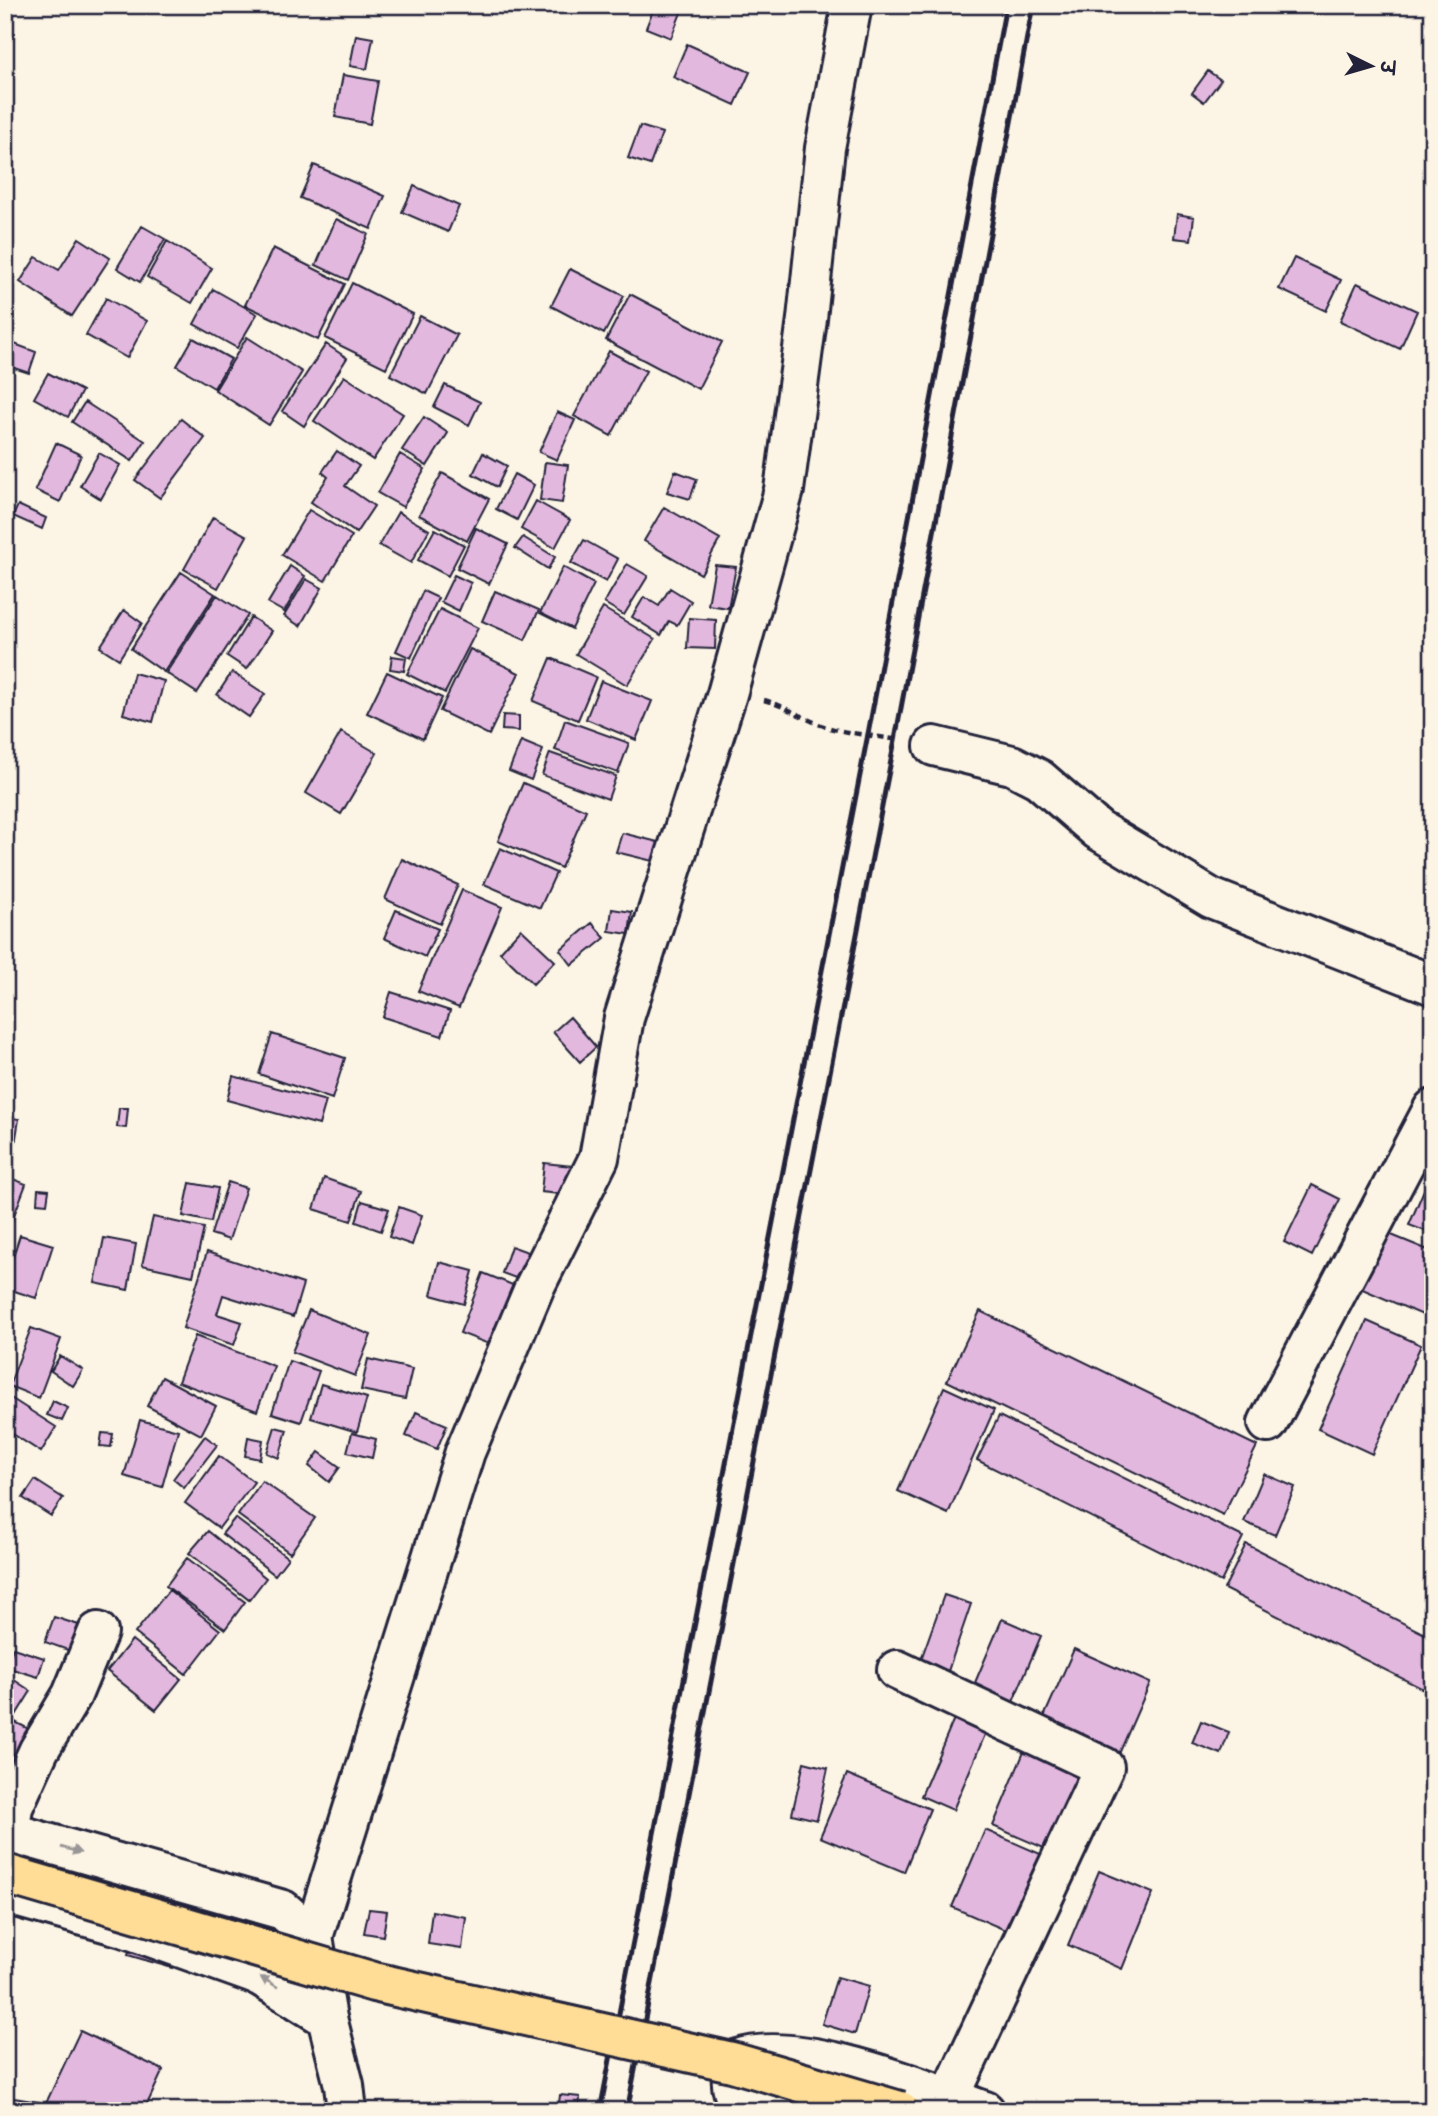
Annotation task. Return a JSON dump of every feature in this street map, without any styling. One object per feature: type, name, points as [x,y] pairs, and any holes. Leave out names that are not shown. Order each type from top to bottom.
[{"type":"main road","points":[[5,1874],[374,1982],[732,2062],[900,2111]]},
{"type":"street","points":[[347,2111],[313,1937],[465,1452],[535,1286],[599,1158],[624,1018],[727,694],[784,489],[807,318],[825,148],[852,5]]},
{"type":"street","points":[[934,746],[1012,765],[1039,779],[1098,831],[1211,898],[1433,985]]},
{"type":"street","points":[[1268,1423],[1433,1109]]},
{"type":"street","points":[[98,1632],[72,1695],[39,1750],[13,1807],[7,1842],[283,1910],[313,1937]]},
{"type":"street","points":[[798,2111],[734,2094],[731,2076],[738,2059],[752,2054],[770,2053],[842,2064],[969,2107],[1104,1768],[897,1670]]},
{"type":"street","points":[[5,1894],[123,1927],[260,1976],[327,2018]]},
{"type":"path","points":[[727,694],[766,701],[841,731],[934,746]]},
{"type":"building","points":[[655,5],[684,5],[671,38],[646,28]]},
{"type":"building","points":[[356,35],[373,38],[367,69],[350,66]]},
{"type":"building","points":[[687,44],[750,72],[735,105],[673,77]]},
{"type":"building","points":[[1208,71],[1221,80],[1204,102],[1192,93]]},
{"type":"building","points":[[343,75],[378,81],[370,124],[335,117]]},
{"type":"building","points":[[640,126],[662,133],[650,165],[628,158]]},
{"type":"building","points":[[314,165],[385,196],[371,229],[300,198]]},
{"type":"building","points":[[414,186],[459,206],[448,232],[402,212]]},
{"type":"building","points":[[1177,214],[1194,217],[1191,240],[1174,238]]},
{"type":"building","points":[[336,219],[368,234],[348,280],[316,265]]},
{"type":"building","points":[[142,226],[165,239],[140,282],[117,268]]},
{"type":"building","points":[[79,238],[110,258],[72,316],[20,282],[36,257],[59,270]]},
{"type":"building","points":[[167,241],[212,268],[192,303],[147,277]]},
{"type":"building","points":[[273,248],[345,284],[318,340],[245,305]]},
{"type":"building","points":[[1294,258],[1341,280],[1326,311],[1279,289]]},
{"type":"building","points":[[570,269],[624,296],[604,334],[551,306]]},
{"type":"building","points":[[352,283],[413,314],[386,368],[325,338]]},
{"type":"building","points":[[1357,283],[1417,311],[1400,349],[1340,321]]},
{"type":"building","points":[[213,289],[257,314],[237,348],[194,324]]},
{"type":"building","points":[[630,294],[722,342],[698,389],[606,340]]},
{"type":"building","points":[[106,298],[147,321],[127,358],[86,335]]},
{"type":"building","points":[[420,316],[457,335],[427,394],[390,375]]},
{"type":"building","points":[[247,337],[302,372],[269,425],[215,390]]},
{"type":"building","points":[[193,338],[231,359],[214,388],[177,366]]},
{"type":"building","points":[[12,343],[36,352],[29,373],[5,365]]},
{"type":"building","points":[[326,344],[347,358],[304,426],[282,411]]},
{"type":"building","points":[[609,351],[646,371],[611,436],[574,416]]},
{"type":"building","points":[[48,373],[82,391],[68,417],[34,398]]},
{"type":"building","points":[[344,376],[403,414],[373,460],[314,421]]},
{"type":"building","points":[[445,385],[480,402],[469,425],[434,407]]},
{"type":"building","points":[[85,402],[145,441],[132,461],[72,422]]},
{"type":"building","points":[[557,412],[575,420],[557,460],[539,452]]},
{"type":"building","points":[[424,417],[448,433],[427,466],[402,450]]},
{"type":"building","points":[[181,419],[205,438],[160,498],[135,480]]},
{"type":"building","points":[[56,443],[81,455],[60,502],[35,490]]},
{"type":"building","points":[[337,451],[359,466],[345,486],[374,506],[356,533],[311,502],[328,477],[322,472]]},
{"type":"building","points":[[99,453],[120,465],[101,499],[80,486]]},
{"type":"building","points":[[483,453],[507,466],[497,487],[473,474]]},
{"type":"building","points":[[400,454],[425,469],[403,507],[378,493]]},
{"type":"building","points":[[545,462],[568,465],[562,503],[540,500]]},
{"type":"building","points":[[675,471],[697,479],[690,499],[667,492]]},
{"type":"building","points":[[442,473],[489,499],[467,541],[419,515]]},
{"type":"building","points":[[514,474],[534,485],[517,520],[496,509]]},
{"type":"building","points":[[536,501],[570,520],[555,548],[521,529]]},
{"type":"building","points":[[18,505],[46,518],[42,529],[13,516]]},
{"type":"building","points":[[664,507],[720,539],[701,574],[644,541]]},
{"type":"building","points":[[309,510],[352,536],[325,581],[282,555]]},
{"type":"building","points":[[398,512],[429,530],[411,563],[379,545]]},
{"type":"building","points":[[213,517],[247,536],[218,588],[184,569]]},
{"type":"building","points":[[476,528],[508,544],[489,584],[457,568]]},
{"type":"building","points":[[435,529],[464,545],[448,576],[418,560]]},
{"type":"building","points":[[523,537],[555,557],[548,569],[515,548]]},
{"type":"building","points":[[584,540],[618,559],[606,582],[571,563]]},
{"type":"building","points":[[627,564],[648,576],[624,615],[604,603]]},
{"type":"building","points":[[715,565],[736,567],[728,608],[708,605]]},
{"type":"building","points":[[290,566],[305,576],[284,612],[268,603]]},
{"type":"building","points":[[563,567],[594,584],[572,629],[540,613]]},
{"type":"building","points":[[181,572],[215,594],[164,672],[131,649]]},
{"type":"building","points":[[454,575],[471,583],[459,611],[441,602]]},
{"type":"building","points":[[306,579],[322,588],[300,626],[284,616]]},
{"type":"building","points":[[670,588],[691,601],[677,625],[669,621],[661,635],[632,617],[644,597],[659,606]]},
{"type":"building","points":[[423,591],[438,598],[411,658],[396,651]]},
{"type":"building","points":[[495,591],[539,610],[525,640],[482,621]]},
{"type":"building","points":[[217,595],[248,615],[197,693],[166,673]]},
{"type":"building","points":[[603,608],[655,639],[627,685],[576,654]]},
{"type":"building","points":[[440,609],[478,628],[445,693],[407,674]]},
{"type":"building","points":[[124,610],[142,623],[119,659],[100,647]]},
{"type":"building","points":[[251,617],[272,631],[247,669],[227,656]]},
{"type":"building","points":[[689,618],[716,620],[715,649],[687,648]]},
{"type":"building","points":[[470,649],[519,673],[489,735],[440,711]]},
{"type":"building","points":[[392,656],[406,658],[404,671],[390,669]]},
{"type":"building","points":[[551,658],[596,677],[578,720],[533,701]]},
{"type":"building","points":[[232,672],[265,694],[249,717],[217,695]]},
{"type":"building","points":[[387,672],[442,698],[423,739],[367,713]]},
{"type":"building","points":[[134,673],[164,681],[153,722],[123,714]]},
{"type":"building","points":[[601,681],[652,701],[636,740],[586,719]]},
{"type":"building","points":[[503,715],[519,716],[519,731],[502,730]]},
{"type":"building","points":[[565,720],[629,743],[618,773],[555,750]]},
{"type":"building","points":[[341,732],[377,753],[341,814],[306,793]]},
{"type":"building","points":[[521,741],[543,750],[531,780],[509,771]]},
{"type":"building","points":[[550,753],[616,776],[608,799],[542,775]]},
{"type":"building","points":[[523,783],[586,810],[561,868],[498,841]]},
{"type":"building","points":[[622,833],[662,843],[657,862],[616,852]]},
{"type":"building","points":[[500,848],[556,873],[540,908],[484,884]]},
{"type":"building","points":[[402,859],[458,885],[440,924],[385,899]]},
{"type":"building","points":[[462,890],[502,907],[459,1008],[418,991]]},
{"type":"building","points":[[612,909],[632,912],[629,934],[609,931]]},
{"type":"building","points":[[396,910],[438,929],[425,957],[384,938]]},
{"type":"building","points":[[592,923],[605,938],[572,965],[560,950]]},
{"type":"building","points":[[521,929],[555,961],[533,984],[500,952]]},
{"type":"building","points":[[391,992],[450,1011],[442,1036],[383,1017]]},
{"type":"building","points":[[570,1017],[596,1047],[580,1062],[553,1032]]},
{"type":"building","points":[[272,1034],[345,1058],[332,1099],[259,1074]]},
{"type":"building","points":[[233,1076],[326,1101],[319,1125],[227,1100]]},
{"type":"building","points":[[119,1108],[128,1108],[126,1128],[117,1127]]},
{"type":"building","points":[[5,1117],[19,1119],[15,1144],[5,1142]]},
{"type":"building","points":[[544,1163],[572,1166],[568,1195],[541,1192]]},
{"type":"building","points":[[5,1176],[26,1184],[5,1239]]},
{"type":"building","points":[[324,1178],[361,1191],[351,1221],[314,1209]]},
{"type":"building","points":[[1429,1178],[1433,1179],[1433,1234],[1409,1225]]},
{"type":"building","points":[[228,1182],[246,1188],[229,1240],[211,1234]]},
{"type":"building","points":[[190,1183],[218,1188],[211,1222],[183,1216]]},
{"type":"building","points":[[1312,1185],[1340,1199],[1312,1256],[1284,1242]]},
{"type":"building","points":[[38,1189],[49,1190],[47,1204],[37,1203]]},
{"type":"building","points":[[362,1201],[389,1209],[381,1231],[356,1222]]},
{"type":"building","points":[[399,1207],[422,1215],[412,1245],[389,1237]]},
{"type":"building","points":[[153,1217],[204,1228],[193,1276],[142,1265]]},
{"type":"building","points":[[1384,1232],[1433,1252],[1432,1319],[1360,1288]]},
{"type":"building","points":[[20,1235],[53,1245],[36,1298],[5,1288]]},
{"type":"building","points":[[104,1238],[136,1244],[128,1290],[95,1283]]},
{"type":"building","points":[[511,1246],[539,1256],[529,1283],[502,1273]]},
{"type":"building","points":[[207,1252],[303,1284],[293,1317],[223,1295],[217,1314],[242,1322],[234,1345],[183,1328]]},
{"type":"building","points":[[439,1262],[473,1271],[464,1304],[431,1295]]},
{"type":"building","points":[[483,1273],[525,1290],[502,1349],[460,1333]]},
{"type":"building","points":[[309,1310],[371,1335],[355,1376],[292,1352]]},
{"type":"building","points":[[980,1311],[1257,1446],[1223,1515],[947,1381]]},
{"type":"building","points":[[1367,1321],[1421,1345],[1372,1454],[1318,1429]]},
{"type":"building","points":[[31,1328],[61,1339],[39,1398],[9,1386]]},
{"type":"building","points":[[195,1336],[274,1366],[257,1411],[178,1382]]},
{"type":"building","points":[[60,1356],[83,1370],[73,1386],[51,1371]]},
{"type":"building","points":[[368,1359],[412,1369],[405,1399],[361,1390]]},
{"type":"building","points":[[289,1361],[319,1371],[301,1422],[272,1413]]},
{"type":"building","points":[[162,1377],[216,1406],[201,1435],[147,1406]]},
{"type":"building","points":[[321,1384],[367,1398],[357,1432],[311,1418]]},
{"type":"building","points":[[944,1387],[994,1410],[948,1514],[898,1491]]},
{"type":"building","points":[[6,1395],[56,1427],[41,1452],[5,1429]]},
{"type":"building","points":[[53,1401],[68,1408],[62,1421],[47,1415]]},
{"type":"building","points":[[416,1412],[447,1425],[437,1449],[406,1436]]},
{"type":"building","points":[[999,1416],[1243,1537],[1221,1582],[977,1460]]},
{"type":"building","points":[[140,1420],[178,1430],[162,1487],[124,1476]]},
{"type":"building","points":[[275,1427],[287,1430],[279,1458],[267,1453]]},
{"type":"building","points":[[102,1433],[113,1434],[111,1447],[100,1446]]},
{"type":"building","points":[[352,1433],[376,1439],[372,1458],[347,1452]]},
{"type":"building","points":[[205,1436],[217,1445],[184,1488],[173,1479]]},
{"type":"building","points":[[248,1437],[263,1440],[260,1459],[245,1456]]},
{"type":"building","points":[[319,1452],[340,1467],[329,1482],[309,1466]]},
{"type":"building","points":[[219,1456],[254,1482],[219,1528],[185,1503]]},
{"type":"building","points":[[1264,1474],[1295,1487],[1275,1535],[1244,1522]]},
{"type":"building","points":[[35,1480],[63,1498],[51,1516],[23,1498]]},
{"type":"building","points":[[262,1481],[315,1518],[290,1553],[238,1515]]},
{"type":"building","points":[[235,1518],[288,1558],[275,1575],[222,1534]]},
{"type":"building","points":[[208,1531],[266,1578],[249,1600],[189,1553]]},
{"type":"building","points":[[1246,1544],[1433,1638],[1433,1694],[1224,1589]]},
{"type":"building","points":[[187,1558],[245,1602],[225,1629],[166,1586]]},
{"type":"building","points":[[169,1590],[220,1630],[186,1674],[135,1633]]},
{"type":"building","points":[[944,1595],[971,1604],[947,1674],[919,1665]]},
{"type":"building","points":[[54,1617],[91,1629],[82,1655],[45,1642]]},
{"type":"building","points":[[1002,1619],[1041,1636],[1007,1716],[968,1699]]},
{"type":"building","points":[[132,1640],[181,1679],[156,1710],[107,1671]]},
{"type":"building","points":[[13,1648],[44,1658],[38,1677],[6,1667]]},
{"type":"building","points":[[1074,1649],[1150,1683],[1119,1754],[1043,1719]]},
{"type":"building","points":[[5,1674],[31,1691],[16,1715],[5,1708]]},
{"type":"building","points":[[955,1716],[987,1730],[953,1810],[921,1796]]},
{"type":"building","points":[[5,1717],[31,1730],[18,1757],[5,1751]]},
{"type":"building","points":[[1201,1721],[1229,1732],[1221,1754],[1192,1743]]},
{"type":"building","points":[[1026,1747],[1080,1770],[1046,1849],[993,1826]]},
{"type":"building","points":[[804,1762],[828,1768],[817,1820],[792,1814]]},
{"type":"building","points":[[847,1774],[930,1809],[904,1872],[820,1837]]},
{"type":"building","points":[[985,1830],[1045,1856],[1012,1933],[952,1907]]},
{"type":"building","points":[[1099,1871],[1153,1893],[1122,1969],[1068,1945]]},
{"type":"building","points":[[369,1909],[387,1911],[383,1936],[364,1933]]},
{"type":"building","points":[[432,1911],[466,1917],[462,1949],[428,1944]]},
{"type":"building","points":[[132,1942],[176,1955],[172,1968],[128,1955]]},
{"type":"building","points":[[837,1977],[869,1986],[855,2034],[822,2024]]},
{"type":"building","points":[[80,2031],[163,2070],[144,2111],[62,2111],[46,2103]]},
{"type":"building","points":[[560,2095],[580,2097],[579,2111],[558,2111]]},
{"type":"building","points":[[14,2098],[39,2102],[38,2111],[12,2111]]},
{"type":"railway","points":[[600,2111],[868,734],[1006,5]]},
{"type":"railway","points":[[627,2111],[895,740],[1033,5]]}]
